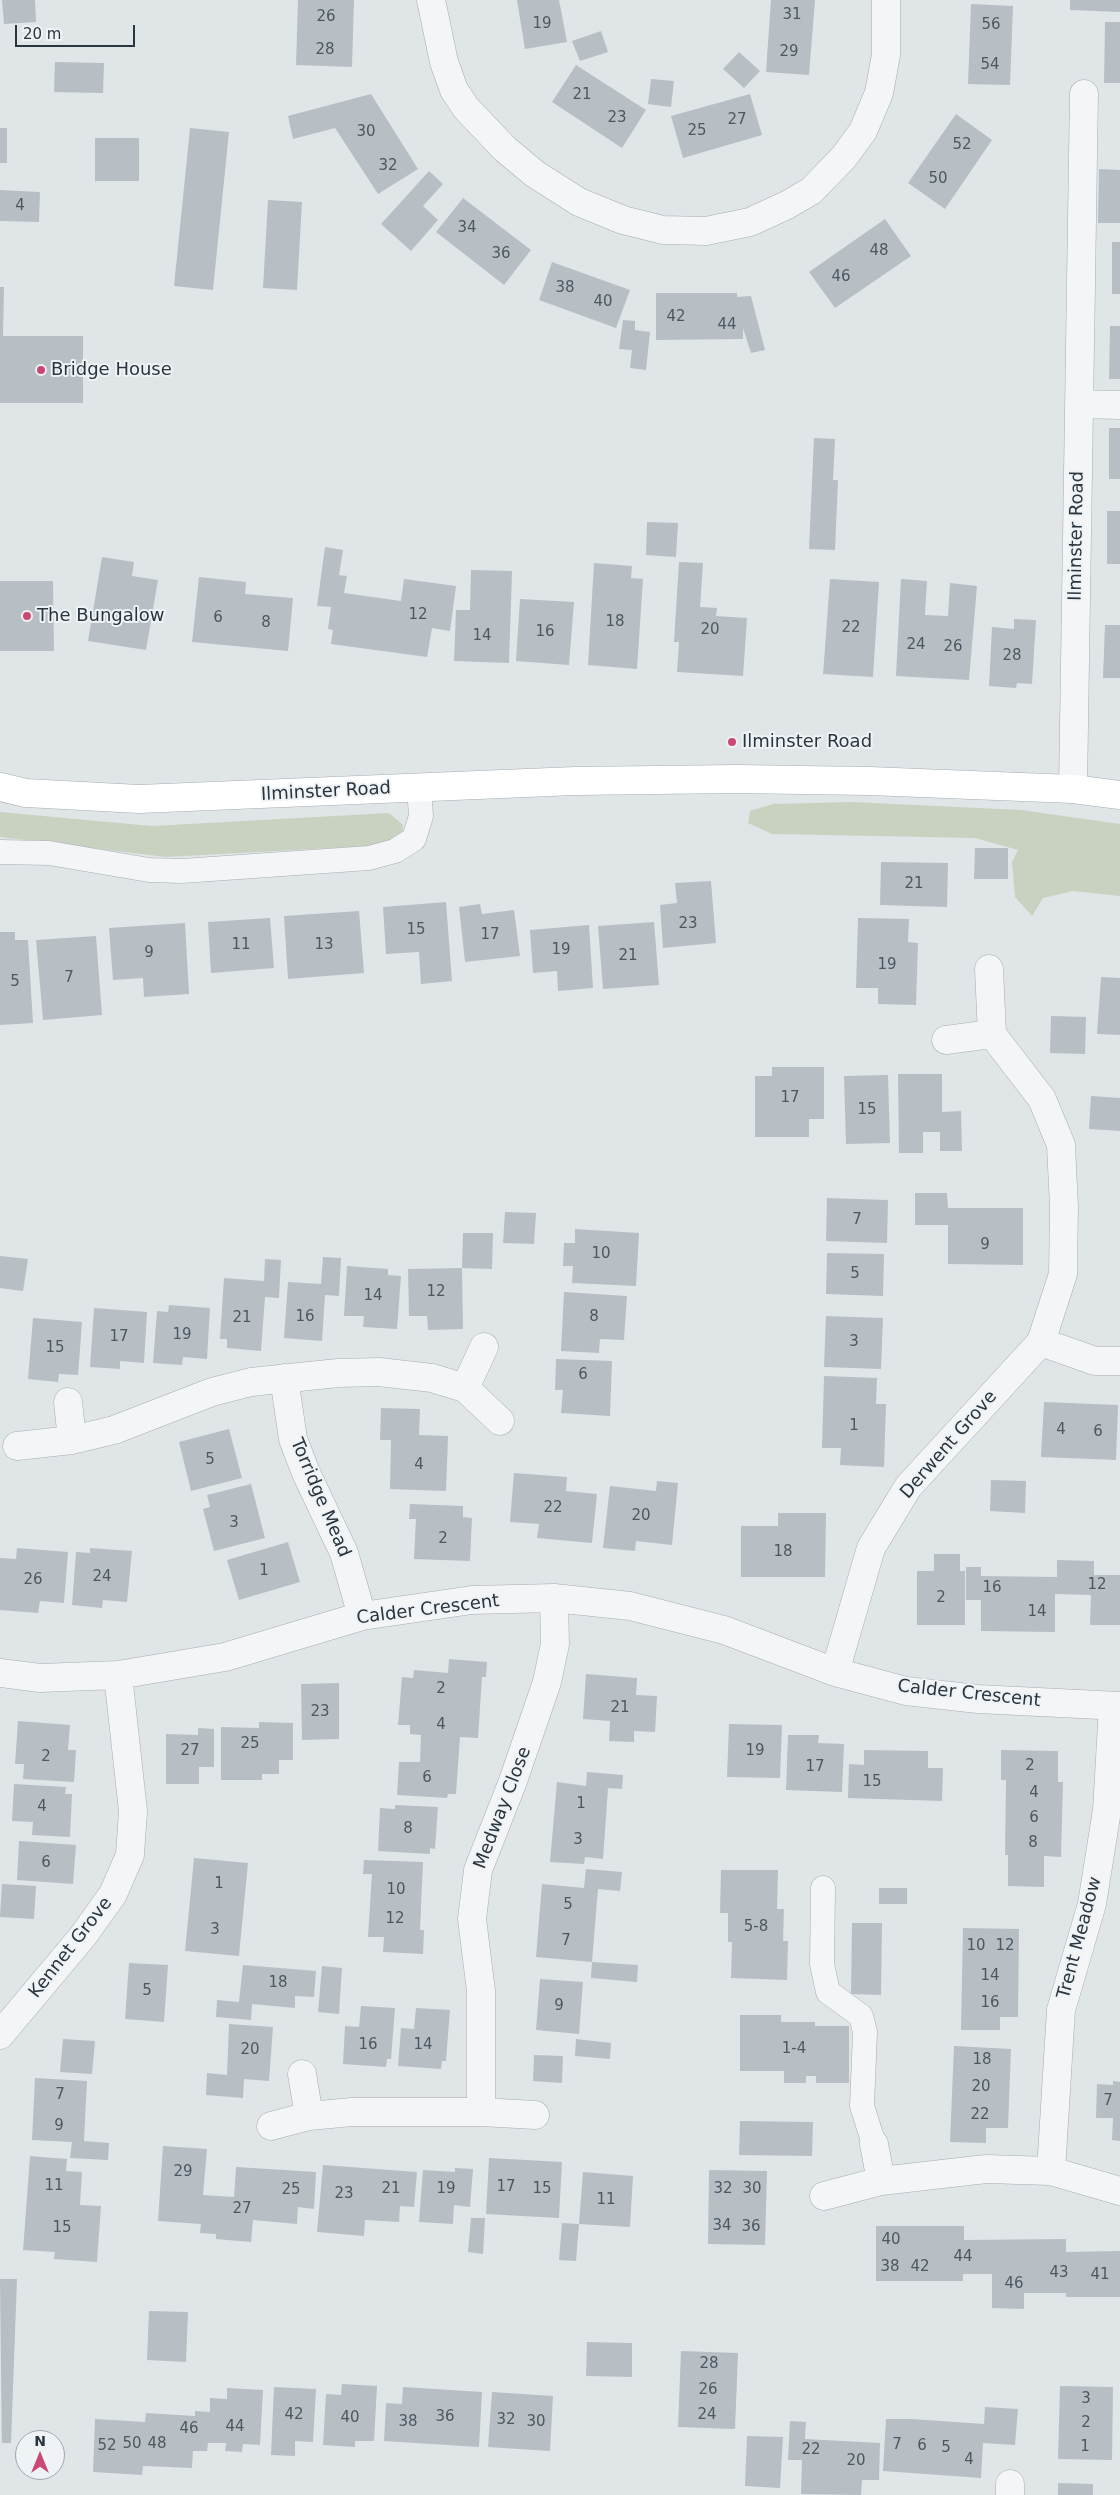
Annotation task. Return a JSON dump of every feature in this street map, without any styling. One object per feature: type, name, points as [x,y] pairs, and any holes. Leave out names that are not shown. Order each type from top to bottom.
[{"type":"street","points":[[431,0],[444,62],[454,90],[466,108],[505,149],[535,174],[579,202],[623,220],[662,230],[706,231],[750,222],[787,205],[811,192],[844,157],[862,131],[879,93],[886,55],[886,0]]},
{"type":"street","name":"Ilminster Road","points":[[1073,789],[1084,94]]},
{"type":"street","points":[[1079,404],[1120,405]]},
{"type":"street","name":"Ilminster Road","points":[[0,787],[26,793],[139,799],[575,781],[736,780],[869,781],[1073,789],[1120,795]]},
{"type":"street","points":[[946,1040],[992,1034],[988,968]]},
{"type":"street","name":"Derwent Grove","points":[[836,1672],[871,1548],[908,1487],[1041,1342],[1063,1274],[1064,1207],[1061,1146],[1042,1099],[992,1034]]},
{"type":"street","points":[[1041,1342],[1095,1361],[1120,1361]]},
{"type":"street","points":[[465,1388],[484,1347]]},
{"type":"street","points":[[17,1446],[72,1440],[114,1430],[212,1392],[251,1382],[338,1373],[379,1372],[432,1378],[465,1388],[500,1421]]},
{"type":"street","name":"Torridge Mead","points":[[284,1378],[293,1439],[306,1473],[344,1553],[362,1616]]},
{"type":"street","points":[[68,1402],[72,1440]]},
{"type":"street","name":"Calder Crescent","points":[[0,1673],[40,1678],[118,1675],[225,1657],[362,1616],[472,1600],[554,1598],[630,1606],[724,1630],[836,1672],[906,1690],[978,1699],[1117,1706]]},
{"type":"street","name":"Medway Close","points":[[481,2112],[481,1991],[472,1918],[478,1870],[513,1781],[548,1682],[555,1644],[554,1598]]},
{"type":"street","name":"Kennet Grove","points":[[0,2035],[93,1922],[113,1894],[130,1855],[133,1811],[118,1675]]},
{"type":"street","name":"Trent Meadow","points":[[1051,2171],[1061,2010],[1092,1904],[1107,1810],[1117,1706]]},
{"type":"street","points":[[302,2074],[309,2116]]},
{"type":"street","points":[[271,2126],[309,2116],[352,2112],[481,2112],[535,2115]]},
{"type":"street","points":[[874,2144],[881,2181]]},
{"type":"street","points":[[824,2196],[881,2181],[986,2169],[1051,2171],[1120,2191]]},
{"type":"lane","points":[[0,852],[49,853],[149,870],[182,871],[369,858],[395,850],[414,839],[422,816],[419,788]]},
{"type":"lane","points":[[823,1888],[822,1964],[828,1992],[861,2016],[865,2032],[862,2106],[874,2144]]},
{"type":"green space","points":[[852,802],[1021,810],[1120,824],[1120,896],[1073,891],[1043,898],[1032,916],[1015,897],[1012,862],[1018,850],[975,838],[772,834],[748,823],[750,811],[773,804]]},
{"type":"green space","points":[[0,812],[152,826],[389,813],[403,825],[403,831],[400,838],[369,846],[166,857],[0,837]]},
{"type":"building","points":[[2,0],[35,0],[36,22],[4,24]]},
{"type":"building","points":[[298,0],[354,0],[352,67],[296,65]]},
{"type":"building","points":[[517,0],[559,0],[567,42],[525,49]]},
{"type":"building","points":[[771,0],[815,0],[809,75],[766,72]]},
{"type":"building","points":[[1070,0],[1120,0],[1120,12],[1070,10]]},
{"type":"building","points":[[971,4],[1013,6],[1010,85],[968,84]]},
{"type":"building","points":[[1105,22],[1120,22],[1120,83],[1104,83]]},
{"type":"building","points":[[601,31],[608,52],[580,61],[572,41]]},
{"type":"building","points":[[739,52],[760,71],[744,88],[723,69]]},
{"type":"building","points":[[55,62],[104,63],[103,93],[54,92]]},
{"type":"building","points":[[576,65],[646,110],[622,148],[552,102]]},
{"type":"building","points":[[651,79],[674,81],[671,107],[648,104]]},
{"type":"building","points":[[371,94],[418,169],[378,194],[335,128],[293,139],[288,116]]},
{"type":"building","points":[[750,94],[762,135],[683,158],[671,116]]},
{"type":"building","points":[[956,114],[992,140],[945,209],[908,183]]},
{"type":"building","points":[[0,128],[7,128],[7,163],[0,163]]},
{"type":"building","points":[[190,128],[229,132],[213,290],[174,286]]},
{"type":"building","points":[[95,138],[139,138],[139,181],[95,181]]},
{"type":"building","points":[[1099,169],[1120,170],[1120,223],[1098,223]]},
{"type":"building","points":[[429,171],[443,184],[423,206],[438,220],[411,251],[381,224]]},
{"type":"building","points":[[0,190],[40,192],[39,222],[0,221]]},
{"type":"building","points":[[463,198],[531,250],[504,285],[436,232]]},
{"type":"building","points":[[268,200],[302,202],[297,290],[263,288]]},
{"type":"building","points":[[885,219],[911,256],[835,308],[809,272]]},
{"type":"building","points":[[1112,242],[1120,242],[1120,294],[1112,294]]},
{"type":"building","points":[[552,262],[630,290],[616,328],[539,300]]},
{"type":"building","name":"Bridge House","points":[[0,287],[4,287],[3,336],[83,336],[83,403],[0,403]]},
{"type":"building","points":[[656,293],[737,293],[737,297],[751,296],[765,350],[751,353],[743,328],[743,339],[656,340]]},
{"type":"building","points":[[623,320],[635,321],[635,330],[650,332],[646,370],[630,368],[632,350],[619,349]]},
{"type":"building","points":[[1110,326],[1120,326],[1120,379],[1109,379]]},
{"type":"building","points":[[1109,428],[1120,428],[1120,479],[1109,479]]},
{"type":"building","points":[[814,438],[835,439],[833,480],[838,480],[835,550],[809,549]]},
{"type":"building","points":[[1107,511],[1120,511],[1120,564],[1107,564]]},
{"type":"building","points":[[647,522],[678,523],[676,557],[646,555]]},
{"type":"building","points":[[325,547],[343,550],[339,575],[347,576],[344,593],[401,601],[404,579],[456,586],[450,631],[432,628],[427,657],[331,644],[333,630],[328,629],[331,607],[317,606]]},
{"type":"building","points":[[102,557],[134,562],[132,576],[158,580],[146,650],[88,641]]},
{"type":"building","points":[[679,562],[703,563],[700,607],[717,608],[716,616],[747,618],[743,676],[677,672],[679,642],[674,642]]},
{"type":"building","points":[[594,563],[632,566],[631,578],[643,579],[637,669],[588,665]]},
{"type":"building","points":[[471,570],[512,571],[509,663],[454,661],[456,610],[470,610]]},
{"type":"building","points":[[199,577],[246,582],[245,594],[293,598],[288,651],[192,642]]},
{"type":"building","points":[[830,579],[879,582],[873,677],[823,674]]},
{"type":"building","points":[[901,579],[927,581],[925,615],[948,616],[950,583],[977,586],[969,680],[896,676]]},
{"type":"building","name":"The Bungalow","points":[[0,581],[53,581],[54,651],[0,651]]},
{"type":"building","points":[[520,599],[574,602],[569,665],[516,661]]},
{"type":"building","points":[[1014,619],[1036,620],[1032,684],[1017,683],[1016,688],[989,686],[992,627],[1014,629]]},
{"type":"building","points":[[1105,625],[1120,625],[1120,678],[1103,678]]},
{"type":"building","points":[[975,848],[1008,848],[1008,879],[974,879]]},
{"type":"building","points":[[881,862],[948,863],[947,907],[880,905]]},
{"type":"building","points":[[711,881],[716,943],[663,948],[660,905],[677,903],[675,883]]},
{"type":"building","points":[[446,902],[452,981],[421,984],[419,952],[386,954],[383,907]]},
{"type":"building","points":[[480,904],[482,914],[514,910],[520,956],[465,962],[459,907]]},
{"type":"building","points":[[359,911],[364,973],[288,979],[284,916]]},
{"type":"building","points":[[270,918],[274,968],[211,973],[208,922]]},
{"type":"building","points":[[858,918],[909,919],[908,942],[918,943],[916,1005],[878,1004],[878,988],[856,988]]},
{"type":"building","points":[[654,922],[659,985],[603,989],[598,926]]},
{"type":"building","points":[[185,923],[189,994],[144,997],[143,978],[113,980],[109,928]]},
{"type":"building","points":[[589,925],[593,988],[558,991],[557,971],[533,973],[530,930]]},
{"type":"building","points":[[0,932],[15,932],[15,940],[28,940],[33,1023],[0,1025]]},
{"type":"building","points":[[96,936],[102,1015],[43,1020],[36,940]]},
{"type":"building","points":[[1101,977],[1120,978],[1120,1035],[1097,1034]]},
{"type":"building","points":[[1051,1016],[1086,1017],[1085,1054],[1050,1053]]},
{"type":"building","points":[[772,1067],[824,1067],[824,1119],[809,1119],[809,1137],[755,1137],[755,1076],[772,1076]]},
{"type":"building","points":[[898,1074],[942,1074],[942,1112],[961,1111],[962,1151],[940,1151],[940,1132],[923,1132],[923,1153],[899,1153]]},
{"type":"building","points":[[888,1075],[890,1143],[846,1144],[844,1076]]},
{"type":"building","points":[[1091,1096],[1120,1098],[1120,1131],[1089,1129]]},
{"type":"building","points":[[915,1193],[947,1193],[948,1208],[1023,1208],[1023,1265],[948,1264],[948,1225],[915,1225]]},
{"type":"building","points":[[827,1198],[888,1200],[887,1243],[826,1241]]},
{"type":"building","points":[[505,1212],[536,1213],[534,1244],[503,1243]]},
{"type":"building","points":[[575,1229],[639,1233],[636,1286],[572,1283],[573,1266],[563,1266],[564,1243],[575,1243]]},
{"type":"building","points":[[463,1233],[493,1233],[492,1269],[462,1268]]},
{"type":"building","points":[[827,1253],[884,1254],[883,1296],[826,1294]]},
{"type":"building","points":[[0,1256],[28,1259],[23,1291],[0,1288]]},
{"type":"building","points":[[323,1257],[341,1258],[339,1296],[325,1295],[322,1341],[284,1338],[288,1282],[321,1284]]},
{"type":"building","points":[[265,1259],[281,1260],[279,1298],[265,1297],[261,1351],[227,1348],[227,1339],[220,1339],[224,1278],[264,1281]]},
{"type":"building","points":[[347,1266],[388,1269],[388,1275],[401,1276],[397,1329],[363,1327],[364,1316],[344,1316]]},
{"type":"building","points":[[462,1268],[463,1329],[428,1330],[427,1316],[409,1316],[408,1269]]},
{"type":"building","points":[[564,1292],[627,1296],[624,1340],[600,1339],[599,1353],[561,1351]]},
{"type":"building","points":[[169,1305],[210,1308],[207,1359],[183,1357],[182,1365],[153,1363],[157,1311],[168,1312]]},
{"type":"building","points":[[94,1308],[147,1312],[144,1363],[120,1361],[120,1369],[90,1367]]},
{"type":"building","points":[[826,1316],[883,1318],[881,1369],[824,1367]]},
{"type":"building","points":[[33,1318],[82,1322],[78,1375],[59,1374],[58,1382],[28,1379]]},
{"type":"building","points":[[556,1359],[612,1361],[610,1416],[561,1413],[563,1390],[555,1390]]},
{"type":"building","points":[[824,1376],[877,1378],[876,1404],[886,1404],[884,1467],[840,1465],[841,1448],[822,1448]]},
{"type":"building","points":[[1044,1402],[1118,1405],[1116,1460],[1041,1457]]},
{"type":"building","points":[[381,1408],[420,1409],[419,1435],[448,1436],[446,1491],[390,1489],[391,1440],[380,1440]]},
{"type":"building","points":[[229,1429],[242,1478],[191,1491],[179,1442]]},
{"type":"building","points":[[514,1473],[567,1477],[566,1491],[597,1494],[592,1543],[537,1538],[539,1524],[510,1522]]},
{"type":"building","points":[[991,1480],[1026,1481],[1025,1513],[990,1511]]},
{"type":"building","points":[[657,1481],[678,1483],[672,1545],[636,1541],[635,1551],[603,1548],[610,1486],[656,1491]]},
{"type":"building","points":[[251,1484],[265,1538],[214,1551],[203,1509],[210,1507],[207,1495]]},
{"type":"building","points":[[410,1504],[463,1506],[463,1517],[472,1518],[470,1561],[414,1559],[416,1519],[409,1519]]},
{"type":"building","points":[[778,1513],[826,1513],[825,1577],[741,1577],[741,1526],[778,1526]]},
{"type":"building","points":[[288,1542],[300,1582],[239,1600],[227,1560]]},
{"type":"building","points":[[17,1548],[68,1552],[64,1603],[40,1601],[38,1613],[0,1610],[0,1558],[16,1559]]},
{"type":"building","points":[[90,1548],[132,1551],[127,1602],[103,1600],[102,1608],[72,1605],[76,1552],[90,1553]]},
{"type":"building","points":[[934,1554],[960,1554],[960,1571],[965,1571],[965,1625],[917,1625],[917,1571],[934,1571]]},
{"type":"building","points":[[1057,1560],[1094,1561],[1094,1575],[1120,1575],[1120,1625],[1090,1625],[1091,1595],[1055,1594],[1055,1632],[981,1631],[981,1600],[966,1600],[966,1567],[981,1567],[981,1576],[1057,1577]]},
{"type":"building","points":[[449,1659],[487,1662],[486,1677],[482,1677],[478,1738],[460,1737],[456,1794],[448,1794],[447,1798],[397,1795],[399,1762],[420,1762],[421,1735],[410,1734],[410,1725],[398,1725],[402,1677],[413,1678],[414,1670],[448,1673]]},
{"type":"building","points":[[586,1674],[637,1678],[636,1695],[657,1696],[655,1732],[634,1731],[634,1742],[609,1741],[610,1721],[583,1719]]},
{"type":"building","points":[[339,1683],[339,1739],[302,1740],[301,1684]]},
{"type":"building","points":[[18,1721],[70,1725],[68,1750],[76,1750],[74,1782],[23,1779],[24,1764],[15,1764]]},
{"type":"building","points":[[259,1722],[293,1723],[293,1760],[279,1760],[279,1774],[262,1774],[262,1780],[221,1780],[221,1727],[259,1728]]},
{"type":"building","points":[[729,1724],[782,1725],[780,1778],[727,1777]]},
{"type":"building","points":[[198,1728],[214,1729],[214,1767],[199,1767],[199,1784],[166,1784],[166,1734],[198,1735]]},
{"type":"building","points":[[788,1735],[819,1735],[818,1743],[844,1744],[842,1792],[786,1790]]},
{"type":"building","points":[[864,1750],[928,1751],[928,1768],[943,1768],[942,1801],[848,1798],[849,1764],[864,1765]]},
{"type":"building","points":[[1001,1750],[1058,1751],[1058,1782],[1063,1782],[1061,1857],[1044,1856],[1044,1887],[1008,1886],[1008,1855],[1005,1855],[1006,1780],[1001,1780]]},
{"type":"building","points":[[587,1772],[623,1775],[622,1789],[608,1788],[603,1859],[585,1857],[584,1864],[550,1862],[557,1782],[586,1786]]},
{"type":"building","points":[[14,1784],[66,1787],[65,1794],[72,1794],[70,1837],[32,1835],[33,1822],[12,1821]]},
{"type":"building","points":[[395,1805],[438,1807],[435,1849],[430,1848],[430,1854],[378,1851],[380,1808],[395,1809]]},
{"type":"building","points":[[19,1841],[76,1845],[73,1884],[17,1880]]},
{"type":"building","points":[[194,1858],[248,1863],[239,1956],[185,1951]]},
{"type":"building","points":[[364,1860],[423,1862],[420,1930],[424,1930],[423,1954],[383,1952],[384,1937],[368,1937],[372,1874],[363,1874]]},
{"type":"building","points":[[586,1869],[622,1872],[620,1891],[598,1889],[592,1962],[536,1957],[542,1884],[584,1888]]},
{"type":"building","points":[[721,1870],[778,1870],[777,1909],[784,1909],[783,1941],[788,1941],[787,1980],[731,1978],[732,1942],[728,1942],[728,1913],[720,1913]]},
{"type":"building","points":[[2,1884],[36,1886],[34,1919],[0,1917]]},
{"type":"building","points":[[879,1888],[907,1888],[907,1904],[879,1904]]},
{"type":"building","points":[[852,1923],[882,1923],[881,1995],[851,1994]]},
{"type":"building","points":[[963,1928],[1019,1929],[1018,2017],[1000,2017],[1000,2030],[961,2030]]},
{"type":"building","points":[[592,1962],[638,1965],[637,1982],[591,1978]]},
{"type":"building","points":[[129,1963],[168,1965],[164,2022],[125,2019]]},
{"type":"building","points":[[243,1965],[316,1971],[314,1997],[295,1996],[295,2008],[252,2004],[251,2020],[216,2017],[217,2000],[239,2002]]},
{"type":"building","points":[[322,1966],[342,1968],[339,2014],[318,2012]]},
{"type":"building","points":[[540,1979],[583,1982],[579,2034],[536,2030]]},
{"type":"building","points":[[361,2006],[395,2008],[391,2059],[387,2059],[386,2067],[343,2064],[345,2026],[359,2027]]},
{"type":"building","points":[[416,2008],[450,2010],[446,2061],[442,2061],[441,2069],[398,2066],[401,2028],[414,2029]]},
{"type":"building","points":[[740,2015],[781,2015],[781,2022],[815,2022],[815,2026],[849,2026],[849,2083],[816,2083],[816,2076],[806,2076],[806,2083],[784,2083],[784,2071],[740,2071]]},
{"type":"building","points":[[229,2024],[273,2027],[269,2081],[244,2079],[243,2098],[206,2095],[207,2073],[227,2075]]},
{"type":"building","points":[[63,2039],[95,2041],[92,2074],[60,2072]]},
{"type":"building","points":[[576,2039],[611,2043],[610,2059],[575,2056]]},
{"type":"building","points":[[954,2046],[1011,2049],[1008,2128],[986,2128],[986,2143],[950,2142]]},
{"type":"building","points":[[534,2055],[563,2056],[562,2083],[533,2081]]},
{"type":"building","points":[[35,2078],[87,2081],[84,2141],[109,2143],[108,2160],[70,2158],[72,2142],[32,2140]]},
{"type":"building","points":[[1113,2081],[1120,2082],[1120,2141],[1112,2140],[1113,2118],[1096,2118],[1097,2084],[1113,2085]]},
{"type":"building","points":[[740,2121],[813,2122],[812,2156],[739,2155]]},
{"type":"building","points":[[163,2146],[207,2149],[203,2195],[234,2197],[236,2167],[316,2172],[314,2209],[298,2207],[297,2224],[253,2220],[251,2242],[216,2239],[216,2234],[200,2233],[201,2224],[158,2221]]},
{"type":"building","points":[[30,2156],[67,2159],[66,2171],[82,2172],[80,2205],[101,2206],[97,2262],[54,2259],[55,2252],[23,2250]]},
{"type":"building","points":[[489,2158],[562,2162],[559,2218],[486,2214]]},
{"type":"building","points":[[323,2165],[417,2172],[414,2207],[400,2206],[399,2222],[365,2220],[364,2236],[317,2232]]},
{"type":"building","points":[[455,2168],[473,2169],[470,2207],[454,2205],[453,2224],[419,2222],[423,2170],[455,2172]]},
{"type":"building","points":[[709,2170],[767,2171],[765,2245],[708,2244]]},
{"type":"building","points":[[583,2172],[633,2176],[630,2227],[579,2224]]},
{"type":"building","points":[[471,2218],[485,2218],[483,2254],[468,2252]]},
{"type":"building","points":[[562,2223],[579,2224],[576,2261],[559,2260]]},
{"type":"building","points":[[876,2226],[964,2226],[964,2240],[1066,2239],[1066,2252],[1120,2251],[1120,2297],[1066,2297],[1066,2293],[1024,2293],[1024,2309],[992,2308],[992,2274],[963,2274],[963,2281],[876,2281]]},
{"type":"building","points":[[0,2279],[17,2279],[11,2443],[2,2443],[2,2455]]},
{"type":"building","points":[[149,2311],[188,2312],[186,2362],[147,2360]]},
{"type":"building","points":[[587,2342],[632,2343],[632,2377],[586,2376]]},
{"type":"building","points":[[681,2351],[738,2353],[735,2429],[678,2427]]},
{"type":"building","points":[[342,2384],[377,2386],[374,2441],[355,2441],[355,2447],[323,2445],[326,2394],[341,2395]]},
{"type":"building","points":[[1060,2386],[1113,2387],[1112,2460],[1058,2459]]},
{"type":"building","points":[[274,2387],[316,2389],[313,2442],[295,2441],[295,2456],[271,2455]]},
{"type":"building","points":[[403,2387],[482,2392],[479,2447],[384,2441],[386,2403],[402,2404]]},
{"type":"building","points":[[227,2388],[263,2390],[260,2445],[243,2444],[242,2452],[225,2451],[226,2443],[208,2443],[207,2451],[193,2451],[192,2468],[143,2466],[142,2475],[93,2472],[95,2419],[145,2422],[146,2413],[195,2416],[195,2411],[210,2412],[210,2398],[227,2399]]},
{"type":"building","points":[[492,2392],[553,2396],[550,2451],[488,2447]]},
{"type":"building","points":[[985,2407],[1018,2409],[1015,2445],[983,2443],[981,2478],[883,2471],[886,2419],[984,2424]]},
{"type":"building","points":[[790,2421],[806,2422],[805,2439],[880,2443],[879,2480],[862,2480],[861,2495],[801,2494],[802,2460],[788,2460]]},
{"type":"building","points":[[747,2436],[783,2437],[780,2488],[745,2486]]},
{"type":"building","points":[[1058,2483],[1093,2484],[1093,2495],[1058,2495]]},
{"type":"place","name":"Bridge House","points":[[41,370]]},
{"type":"place","name":"The Bungalow","points":[[27,616]]},
{"type":"place","name":"Ilminster Road","points":[[732,742]]}]
